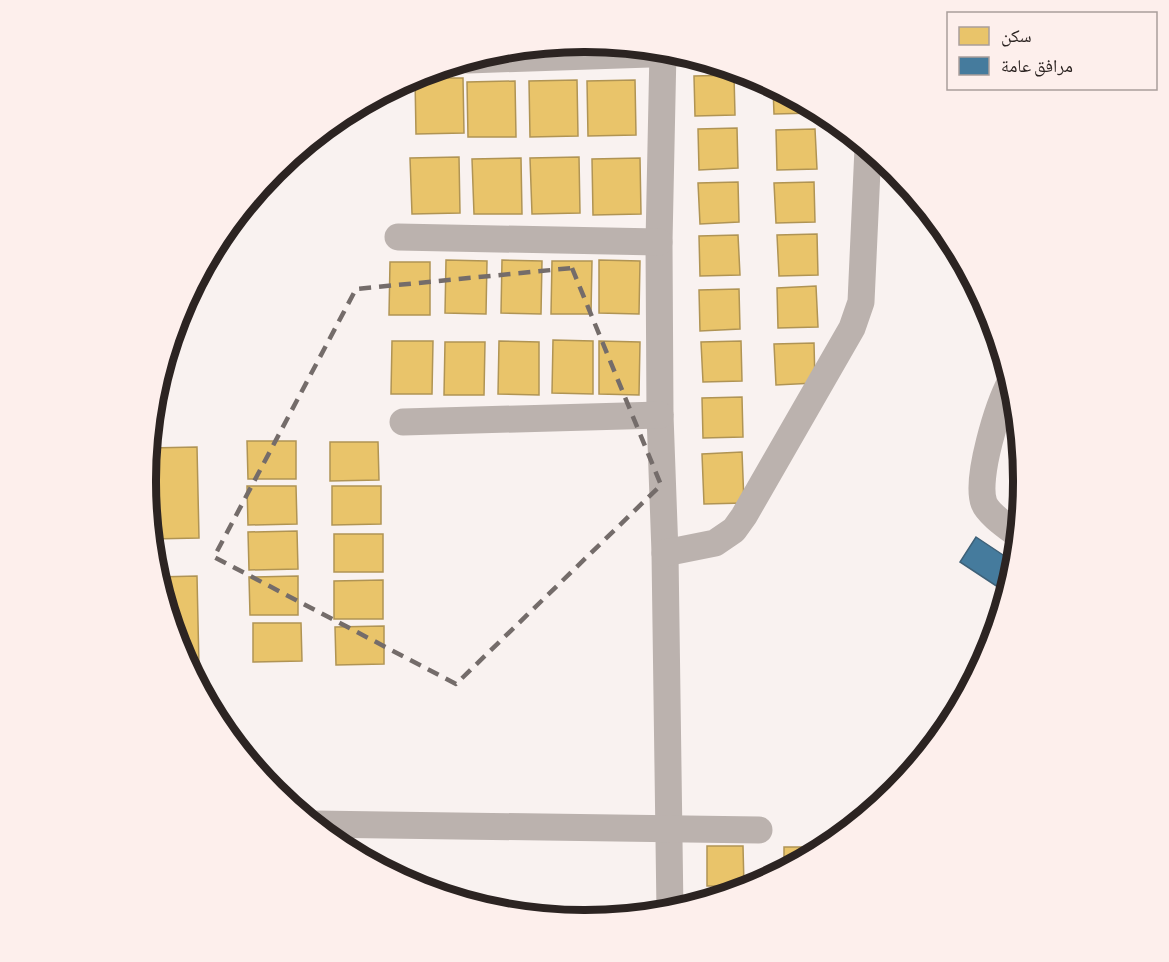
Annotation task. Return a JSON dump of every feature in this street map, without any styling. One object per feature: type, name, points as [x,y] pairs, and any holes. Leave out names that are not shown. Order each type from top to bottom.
[{"type":"street","points":[[518,58],[621,54]]},
{"type":"street","points":[[668,61],[659,242],[660,415],[665,553],[670,901]]},
{"type":"street","points":[[665,553],[715,543],[734,530],[852,328],[861,302],[867,159]]},
{"type":"street","points":[[398,237],[659,242]]},
{"type":"street","points":[[1005,395],[990,439],[981,491],[985,506],[1010,528]]},
{"type":"street","points":[[403,422],[660,415]]},
{"type":"street","points":[[328,824],[759,830]]},
{"type":"highlighted area","points":[[572,268],[661,485],[456,684],[214,557],[356,289]]},
{"type":"building: سكن","points":[[723,75],[734,80],[735,115],[695,116],[694,76]]},
{"type":"building: سكن","points":[[439,78],[463,78],[464,133],[416,134],[415,88]]},
{"type":"building: سكن","points":[[577,80],[578,136],[530,137],[529,81]]},
{"type":"building: سكن","points":[[635,80],[636,135],[588,136],[587,81]]},
{"type":"building: سكن","points":[[515,81],[516,137],[468,137],[467,82]]},
{"type":"building: سكن","points":[[773,97],[804,113],[774,114]]},
{"type":"building: سكن","points":[[737,128],[738,168],[699,170],[698,129]]},
{"type":"building: سكن","points":[[815,129],[817,169],[777,170],[776,130]]},
{"type":"building: سكن","points":[[459,157],[460,213],[412,214],[410,158]]},
{"type":"building: سكن","points":[[579,157],[580,213],[532,214],[530,158]]},
{"type":"building: سكن","points":[[521,158],[522,214],[474,214],[472,159]]},
{"type":"building: سكن","points":[[640,158],[641,214],[593,215],[592,159]]},
{"type":"building: سكن","points":[[738,182],[739,222],[700,224],[698,183]]},
{"type":"building: سكن","points":[[814,182],[815,222],[776,223],[774,183]]},
{"type":"building: سكن","points":[[817,234],[818,275],[779,276],[777,235]]},
{"type":"building: سكن","points":[[738,235],[740,275],[700,276],[699,236]]},
{"type":"building: سكن","points":[[446,260],[487,261],[486,314],[445,313]]},
{"type":"building: سكن","points":[[502,260],[542,261],[541,314],[501,313]]},
{"type":"building: سكن","points":[[599,260],[640,261],[639,314],[599,313]]},
{"type":"building: سكن","points":[[552,261],[592,261],[591,314],[551,314]]},
{"type":"building: سكن","points":[[390,262],[430,262],[430,315],[389,315]]},
{"type":"building: سكن","points":[[816,286],[818,327],[778,328],[777,288]]},
{"type":"building: سكن","points":[[739,289],[740,329],[700,331],[699,290]]},
{"type":"building: سكن","points":[[553,340],[593,341],[593,394],[552,393]]},
{"type":"building: سكن","points":[[392,341],[433,341],[432,394],[391,394]]},
{"type":"building: سكن","points":[[499,341],[539,342],[539,395],[498,394]]},
{"type":"building: سكن","points":[[599,341],[640,342],[639,395],[599,394]]},
{"type":"building: سكن","points":[[741,341],[742,381],[703,382],[701,342]]},
{"type":"building: سكن","points":[[445,342],[485,342],[484,395],[444,395]]},
{"type":"building: سكن","points":[[814,343],[815,383],[776,385],[774,344]]},
{"type":"building: سكن","points":[[742,397],[743,437],[703,438],[702,398]]},
{"type":"building: سكن","points":[[247,441],[296,441],[296,479],[248,479]]},
{"type":"building: سكن","points":[[330,442],[378,442],[379,480],[330,481]]},
{"type":"building: سكن","points":[[197,447],[199,538],[160,539],[156,481],[158,448]]},
{"type":"building: سكن","points":[[742,452],[744,503],[704,504],[702,454]]},
{"type":"building: سكن","points":[[247,486],[296,486],[297,524],[248,525]]},
{"type":"building: سكن","points":[[332,486],[381,486],[381,524],[332,525]]},
{"type":"building: سكن","points":[[297,531],[298,569],[249,570],[248,532]]},
{"type":"building: سكن","points":[[334,534],[383,534],[383,572],[334,572]]},
{"type":"building: سكن","points":[[197,576],[199,667],[179,619],[167,577]]},
{"type":"building: سكن","points":[[298,576],[298,615],[250,615],[249,577]]},
{"type":"building: سكن","points":[[383,580],[383,619],[334,619],[334,581]]},
{"type":"building: سكن","points":[[253,623],[301,623],[302,661],[253,662]]},
{"type":"building: سكن","points":[[384,626],[384,664],[336,665],[335,627]]},
{"type":"building: سكن","points":[[707,846],[743,846],[744,879],[725,886],[707,886]]},
{"type":"building: سكن","points":[[784,847],[807,847],[799,852],[784,860]]},
{"type":"building: مرافق عامة","points":[[976,537],[1006,557],[999,588],[960,562]]}]
